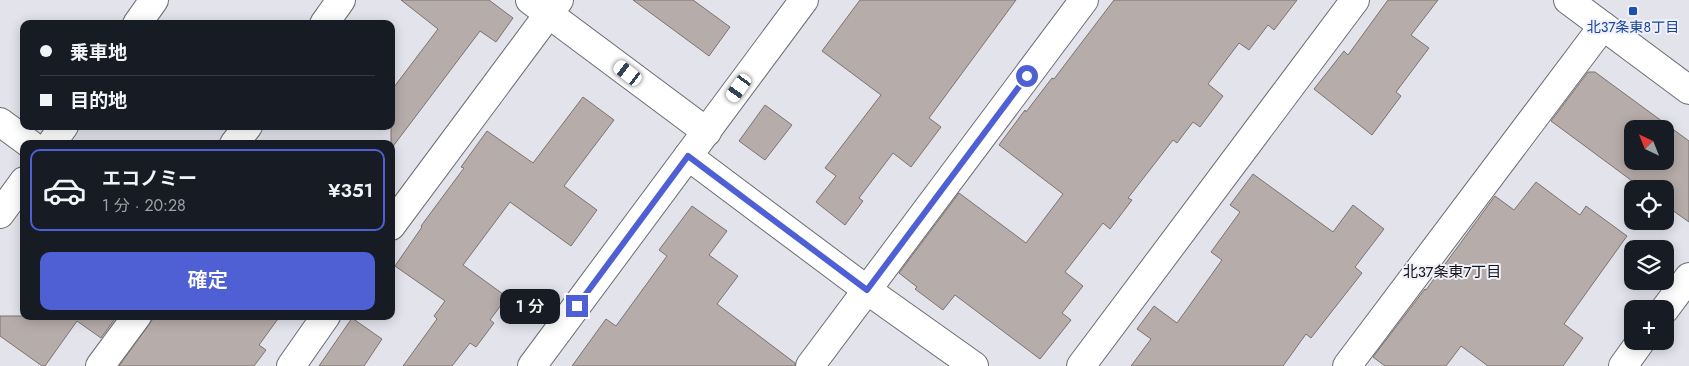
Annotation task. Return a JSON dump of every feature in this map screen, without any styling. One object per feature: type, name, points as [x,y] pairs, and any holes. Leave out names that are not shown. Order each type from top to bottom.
[{"type":"street","points":[[140,20],[154,0]]},
{"type":"street","points":[[327,20],[341,0]]},
{"type":"street","points":[[532,366],[804,0]]},
{"type":"street","points":[[810,366],[1084,0]]},
{"type":"street","points":[[1081,366],[1355,0]]},
{"type":"street","points":[[1568,0],[1689,90]]},
{"type":"street","points":[[395,220],[546,5],[706,132]]},
{"type":"street","points":[[1347,366],[1603,26]]},
{"type":"street","points":[[0,122],[25,140]]},
{"type":"street","points":[[237,140],[245,130]]},
{"type":"street","points":[[688,156],[867,290],[974,366]]},
{"type":"street","points":[[0,214],[20,186]]},
{"type":"street","points":[[1672,300],[1689,276]]},
{"type":"street","points":[[100,366],[134,320]]},
{"type":"street","points":[[291,366],[323,320]]},
{"type":"street","points":[[1623,366],[1635,350]]},
{"type":"building","points":[[401,0],[489,0],[513,18],[496,42],[480,31],[395,144],[395,140],[391,140],[391,130],[395,130],[395,86],[438,29]]},
{"type":"building","points":[[633,0],[693,0],[730,27],[709,56]]},
{"type":"building","points":[[860,0],[1016,0],[929,118],[941,127],[911,167],[893,153],[859,198],[863,201],[845,225],[816,202],[836,176],[825,168],[881,95],[822,51]]},
{"type":"building","points":[[1114,0],[1297,0],[1274,30],[1268,25],[1249,50],[1239,43],[1208,84],[1223,96],[1200,127],[1193,122],[1177,143],[1173,140],[1128,198],[1132,200],[1110,229],[1103,223],[1065,272],[1083,286],[1062,313],[1071,320],[1040,359],[955,295],[943,310],[915,289],[917,287],[899,273],[959,193],[1026,243],[1063,194],[999,145],[1025,110],[1026,112],[1052,78],[1054,79]]},
{"type":"building","points":[[1388,0],[1438,0],[1411,35],[1429,48],[1396,92],[1401,96],[1372,135],[1314,89],[1344,51],[1348,55]]},
{"type":"building","points":[[1588,72],[1595,72],[1660,120],[1624,120],[1624,170],[1674,170],[1674,130],[1689,141],[1689,222],[1674,211],[1674,180],[1631,180],[1551,121]]},
{"type":"building","points":[[583,97],[614,120],[564,186],[597,210],[571,246],[510,202],[463,265],[507,297],[490,320],[494,323],[476,347],[470,343],[452,366],[403,366],[437,319],[434,316],[445,301],[395,266],[421,226],[464,168],[461,167],[487,131],[533,163]]},
{"type":"building","points":[[765,105],[792,125],[765,160],[739,141]]},
{"type":"building","points":[[1253,174],[1333,232],[1353,205],[1384,229],[1355,267],[1362,273],[1311,338],[1306,334],[1283,366],[1131,366],[1151,339],[1137,329],[1154,306],[1177,323],[1222,260],[1211,252],[1240,212],[1230,205]]},
{"type":"building","points":[[1536,182],[1580,215],[1586,206],[1627,236],[1564,324],[1583,338],[1563,366],[1488,366],[1461,346],[1446,366],[1385,366],[1373,357],[1426,290],[1495,196],[1514,210]]},
{"type":"building","points":[[692,206],[727,231],[709,255],[738,276],[717,304],[795,363],[795,366],[572,366],[606,319],[616,326],[667,256],[659,250]]},
{"type":"building","points":[[0,316],[20,316],[20,320],[114,320],[101,338],[77,321],[45,366],[42,366],[0,336]]},
{"type":"building","points":[[152,320],[277,320],[259,345],[266,350],[254,366],[119,366]]},
{"type":"building","points":[[351,320],[355,320],[382,339],[364,366],[319,366]]},
{"type":"place","name":"北37条東8丁目","points":[[1633,11]]},
{"type":"district","name":"北37条東7丁目","points":[[1452,272]]},
{"type":"route","points":[[577,306],[688,156],[867,290],[1027,76]]}]
